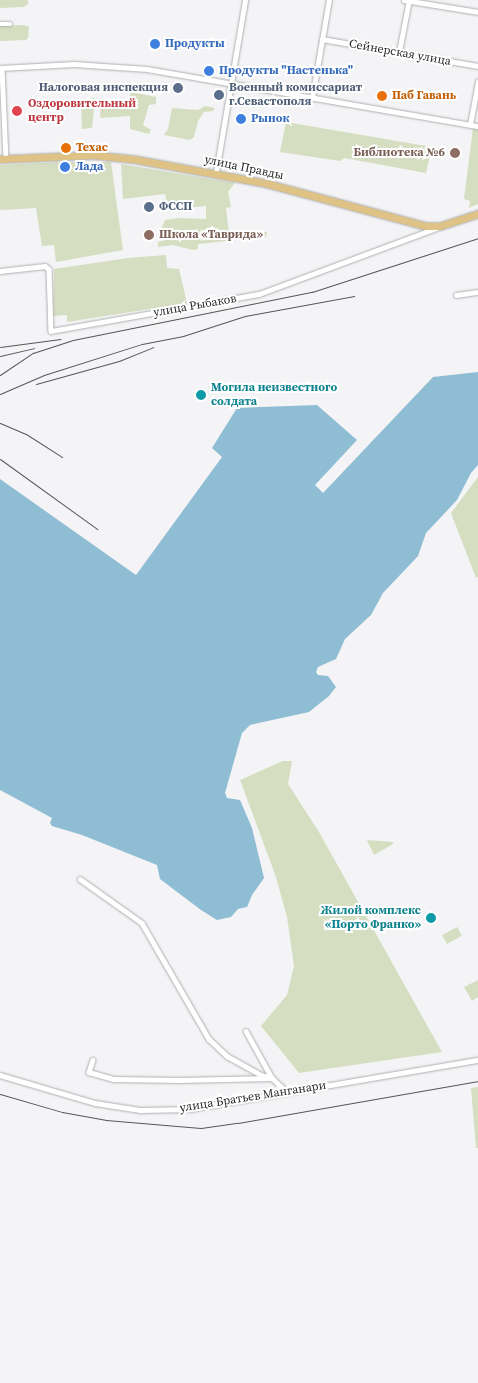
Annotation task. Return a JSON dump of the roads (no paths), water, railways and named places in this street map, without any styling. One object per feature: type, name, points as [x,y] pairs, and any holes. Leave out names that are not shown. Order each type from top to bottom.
[{"type":"main road","name":"улица Правды","points":[[3,158],[116,156],[216,172],[265,183],[425,226],[440,226],[478,214]]},
{"type":"street","points":[[216,172],[245,0]]},
{"type":"street","points":[[312,98],[328,0]]},
{"type":"street","points":[[399,52],[407,0],[478,12]]},
{"type":"street","points":[[0,24],[10,24]]},
{"type":"street","name":"Сейнерская улица","points":[[322,39],[478,66]]},
{"type":"street","points":[[3,158],[1,68],[74,64],[138,68],[478,126]]},
{"type":"street","points":[[470,125],[478,82]]},
{"type":"street","name":"улица Рыбаков","points":[[0,271],[44,266],[48,269],[51,332],[259,294],[440,226]]},
{"type":"street","points":[[456,295],[478,292]]},
{"type":"street","points":[[80,879],[142,923],[209,1038],[227,1056],[261,1075],[272,1078]]},
{"type":"street","points":[[246,1031],[272,1078],[286,1091]]},
{"type":"street","points":[[93,1060],[89,1072],[114,1079],[272,1078]]},
{"type":"street","name":"улица Братьев Манганари","points":[[0,1075],[95,1103],[141,1110],[190,1108],[478,1060]]},
{"type":"water","points":[[478,372],[478,465],[471,473],[457,500],[426,533],[418,556],[383,593],[371,615],[345,639],[336,659],[318,667],[316,672],[318,675],[328,676],[336,687],[329,696],[309,712],[250,725],[242,733],[225,793],[227,798],[240,800],[252,828],[264,878],[252,895],[247,907],[238,909],[231,917],[217,920],[160,879],[157,865],[82,835],[52,826],[50,823],[52,818],[0,790],[0,479],[136,575],[222,457],[212,448],[237,408],[317,405],[357,440],[315,485],[323,493],[433,377]]},
{"type":"railway","points":[[0,375],[33,353],[73,340],[312,292],[478,238]]},
{"type":"railway","points":[[0,394],[44,375],[142,344],[183,336],[245,316],[354,296]]},
{"type":"railway","points":[[0,347],[60,339]]},
{"type":"railway","points":[[36,384],[119,361],[153,347]]},
{"type":"railway","points":[[0,356],[34,348]]},
{"type":"railway","points":[[0,423],[26,434],[62,457]]},
{"type":"railway","points":[[0,459],[97,529]]},
{"type":"railway","points":[[0,1094],[62,1112],[106,1120],[201,1128],[478,1081]]},
{"type":"place","name":"Продукты","points":[[155,44]]},
{"type":"place","name":"Продукты \"Настенька\"","points":[[209,71]]},
{"type":"place","name":"Налоговая инспекция","points":[[178,88]]},
{"type":"place","name":"Военный комиссариат г.Севастополя","points":[[219,95]]},
{"type":"place","name":"Паб Гавань","points":[[382,96]]},
{"type":"place","name":"Оздоровительный центр","points":[[17,111]]},
{"type":"place","name":"Рынок","points":[[241,119]]},
{"type":"place","name":"Техас","points":[[66,148]]},
{"type":"place","name":"Библиотека №6","points":[[455,153]]},
{"type":"place","name":"Лада","points":[[65,167]]},
{"type":"place","name":"ФССП","points":[[149,207]]},
{"type":"place","name":"Школа «Таврида»","points":[[149,235]]},
{"type":"place","name":"Могила неизвестного солдата","points":[[201,395]]},
{"type":"place","name":"Жилой комплекс «Порто Франко»","points":[[431,918]]}]
